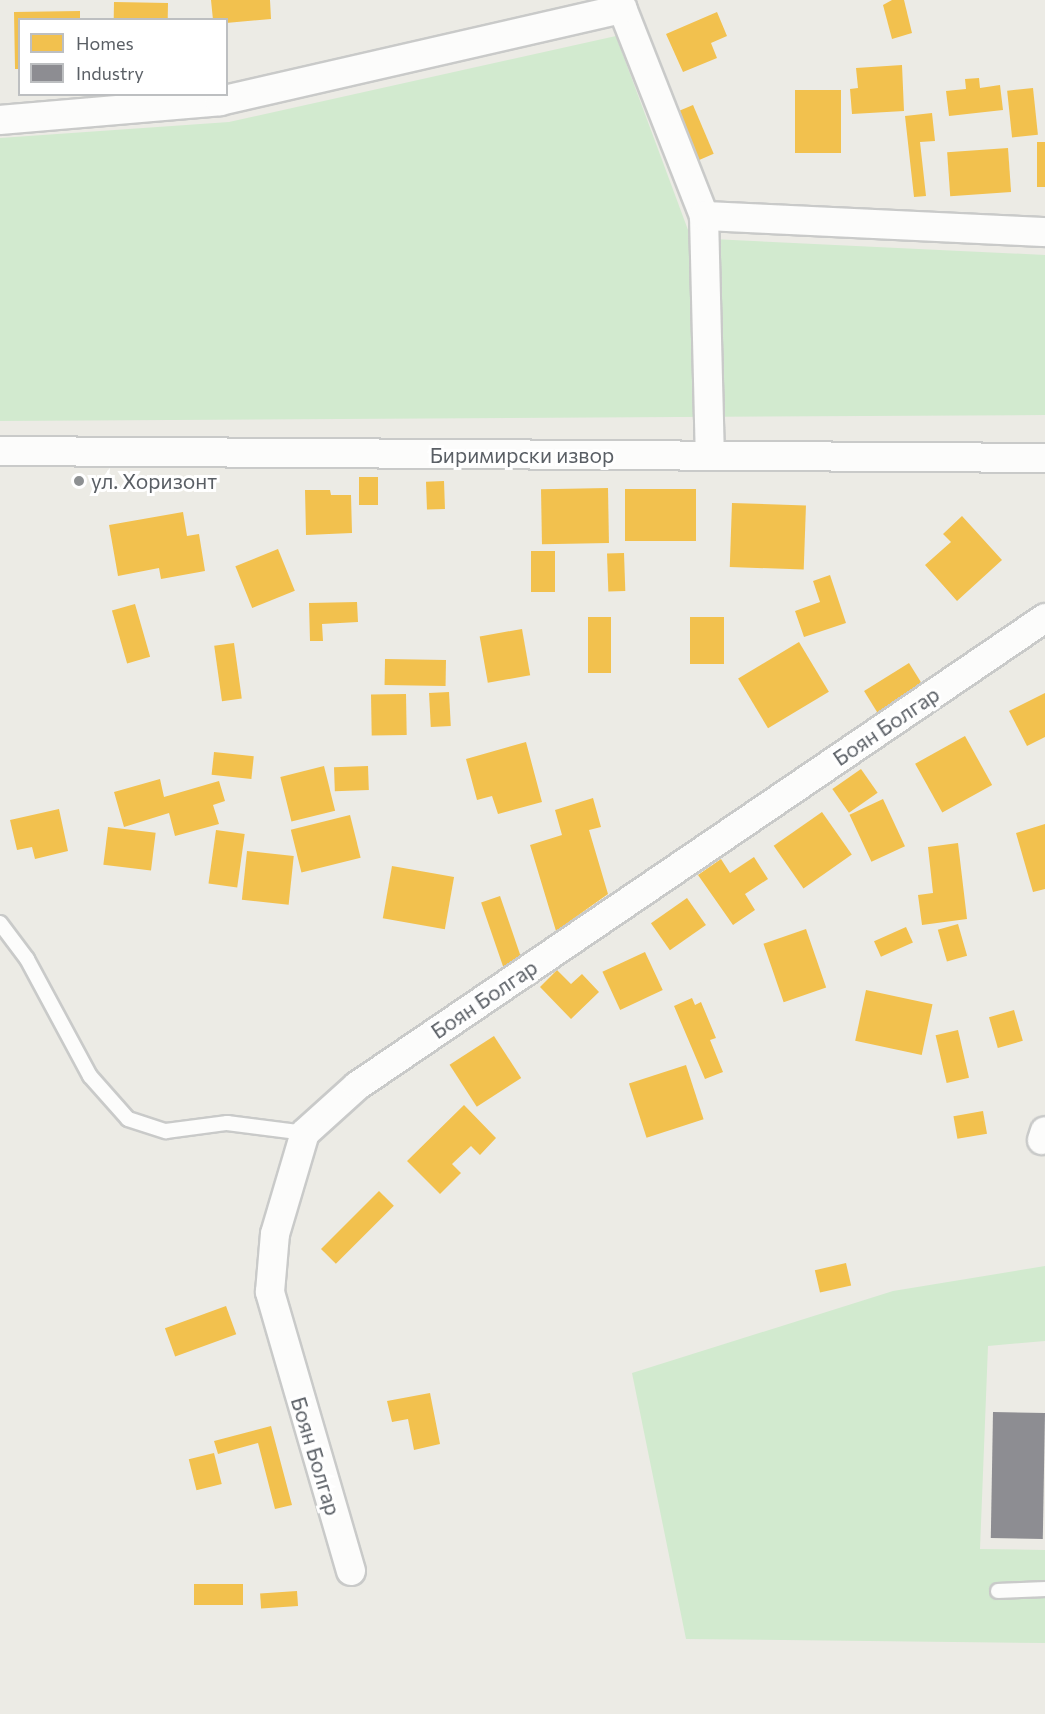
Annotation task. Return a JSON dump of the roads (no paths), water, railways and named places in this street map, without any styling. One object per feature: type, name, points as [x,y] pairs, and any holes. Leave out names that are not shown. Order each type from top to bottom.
[{"type":"street","points":[[0,120],[220,101],[621,4],[704,216],[710,456]]},
{"type":"street","points":[[704,216],[1045,232]]},
{"type":"street","name":"Биримирски извор","points":[[0,451],[1045,458]]},
{"type":"street","name":"Боян Болгар","points":[[351,1571],[270,1292],[275,1234],[305,1133],[357,1086],[1045,618]]},
{"type":"lane","points":[[0,923],[27,959],[90,1076],[128,1119],[166,1131],[227,1123],[305,1133]]},
{"type":"lane","points":[[998,1591],[1045,1589]]},
{"type":"place","name":"ул. Хоризонт","points":[[79,481]]}]
